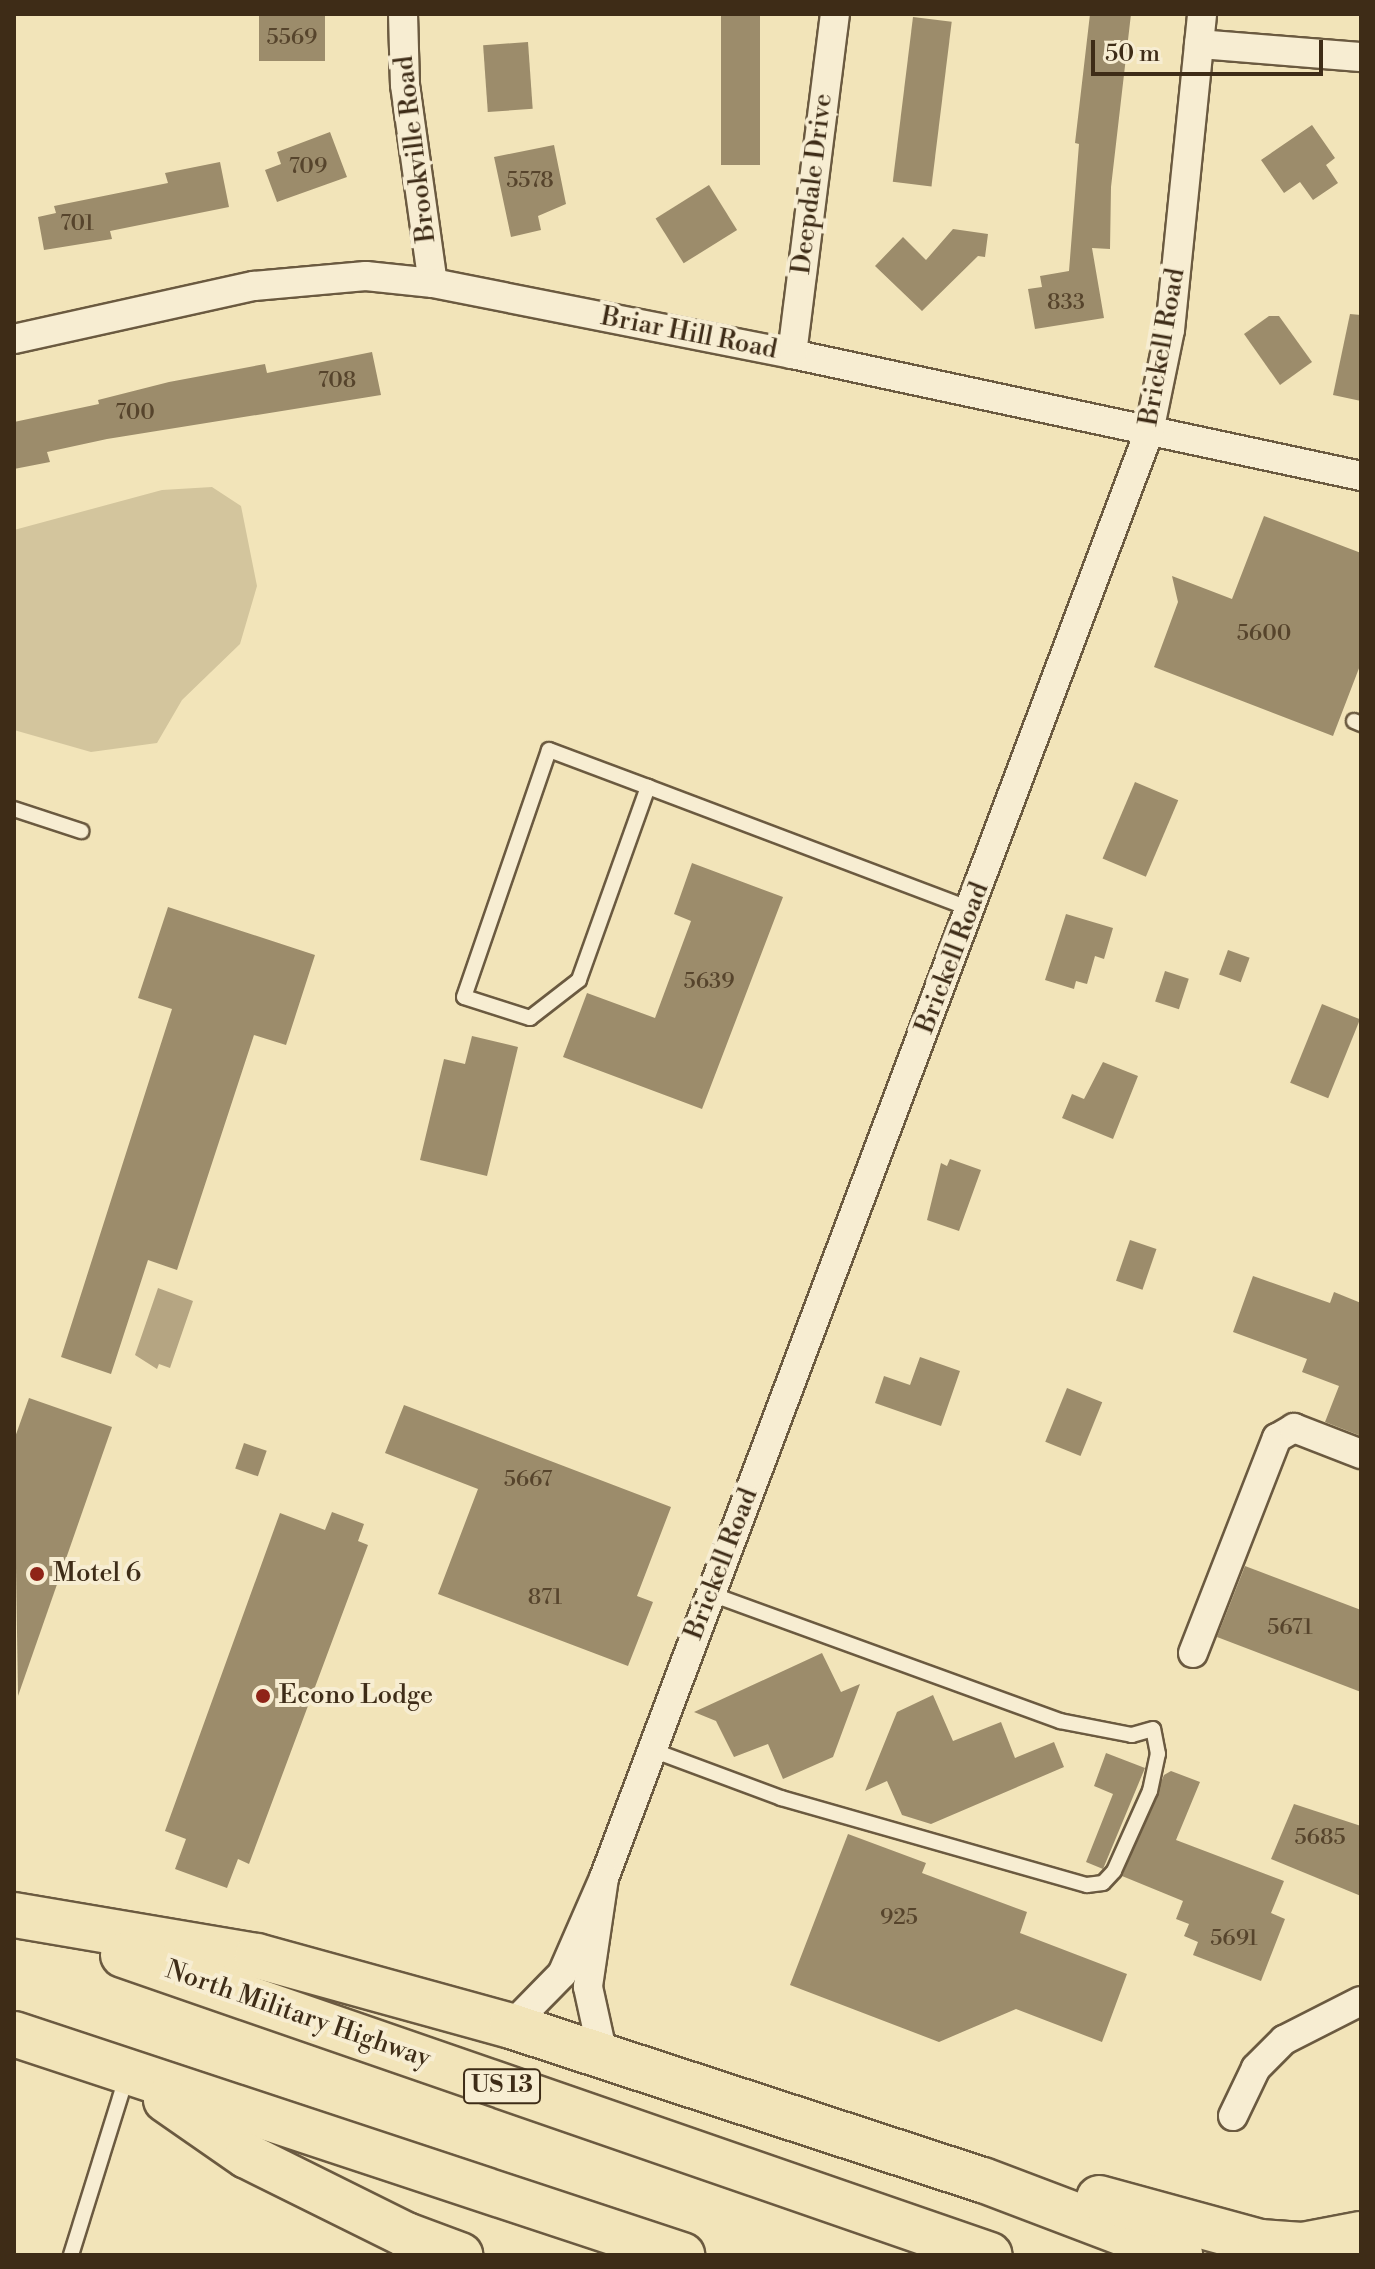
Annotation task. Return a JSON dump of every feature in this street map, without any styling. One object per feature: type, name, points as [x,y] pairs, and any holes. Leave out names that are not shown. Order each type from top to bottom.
[{"type":"main road","points":[[14,1916],[257,1956],[511,2026],[983,2180],[1180,2255]]},
{"type":"main road","name":"North Military Highway","points":[[14,1916],[990,2255]]},
{"type":"main road","points":[[14,2034],[127,2074],[682,2255]]},
{"type":"main road","points":[[127,2074],[247,2156],[406,2235],[456,2254]]},
{"type":"main road","points":[[821,2126],[996,2167],[1260,2242],[1302,2245],[1361,2234]]},
{"type":"street","name":"Brookville Road","points":[[403,14],[405,85],[433,283]]},
{"type":"street","name":"Deepdale Drive","points":[[792,354],[835,14]]},
{"type":"street","name":"Brickell Road","points":[[511,2026],[562,1974],[604,1878],[972,909],[1149,432],[1172,316],[1202,14]]},
{"type":"street","points":[[1199,44],[1361,57]]},
{"type":"street","name":"Briar Hill Road","points":[[14,339],[310,277],[366,276],[433,283],[792,354],[1361,476]]},
{"type":"street","points":[[1193,1653],[1277,1438],[1294,1428],[1361,1454]]},
{"type":"street","name":"Brickell Road","points":[[603,2055],[588,1987],[604,1878]]},
{"type":"street","points":[[1233,2116],[1256,2068],[1284,2040],[1361,2001]]},
{"type":"lane","points":[[648,787],[579,980],[530,1018],[464,997],[549,750],[648,787],[972,909]]},
{"type":"lane","points":[[14,809],[81,831]]},
{"type":"lane","points":[[652,1750],[794,1802],[1087,1885],[1103,1883],[1114,1871],[1150,1791],[1158,1754],[1153,1729],[1132,1735],[1060,1721],[711,1594]]},
{"type":"lane","points":[[71,2255],[127,2074]]},
{"type":"shaded area","points":[[212,487],[241,506],[257,586],[240,644],[182,700],[157,743],[91,752],[14,730],[14,530],[162,490]]},
{"type":"shaded area","points":[[158,1288],[193,1301],[170,1368],[159,1364],[157,1369],[135,1355]]},
{"type":"building","points":[[259,14],[325,14],[325,61],[259,61]]},
{"type":"building","points":[[721,14],[760,14],[760,165],[721,165]]},
{"type":"building","points":[[1090,14],[1131,14],[1111,187],[1110,249],[1092,248],[1104,318],[1035,329],[1028,289],[1042,287],[1040,276],[1069,271],[1079,144],[1075,143]]},
{"type":"building","points":[[913,17],[952,22],[931,187],[893,182]]},
{"type":"building","points":[[528,42],[533,109],[488,112],[483,45]]},
{"type":"building","points":[[1312,125],[1335,158],[1326,165],[1338,183],[1313,200],[1300,182],[1284,193],[1261,160]]},
{"type":"building","points":[[330,132],[347,177],[277,202],[265,170],[281,164],[277,152]]},
{"type":"building","points":[[554,145],[566,204],[538,216],[541,230],[511,237],[494,157]]},
{"type":"building","points":[[220,162],[229,207],[110,231],[112,239],[44,250],[38,217],[56,213],[54,206],[168,183],[165,173]]},
{"type":"building","points":[[709,185],[737,230],[684,263],[656,218]]},
{"type":"building","points":[[953,229],[988,234],[985,257],[978,256],[922,311],[875,266],[903,237],[926,260]]},
{"type":"building","points":[[1350,314],[1361,315],[1361,401],[1333,395]]},
{"type":"building","points":[[1269,316],[1279,316],[1312,362],[1280,385],[1244,334]]},
{"type":"building","points":[[372,352],[381,395],[107,439],[47,452],[50,462],[14,469],[14,422],[99,404],[98,400],[169,382],[265,364],[267,373]]},
{"type":"building","points":[[1264,516],[1361,553],[1361,663],[1333,736],[1154,667],[1178,602],[1172,576],[1232,599]]},
{"type":"building","points":[[1135,782],[1178,800],[1146,877],[1103,858]]},
{"type":"building","points":[[692,863],[783,897],[702,1109],[563,1057],[587,993],[655,1018],[691,921],[674,914]]},
{"type":"building","points":[[168,907],[315,955],[286,1045],[254,1035],[177,1270],[148,1260],[111,1374],[61,1357],[172,1009],[138,998]]},
{"type":"building","points":[[1066,914],[1113,928],[1104,959],[1095,956],[1087,984],[1076,981],[1074,989],[1045,980]]},
{"type":"building","points":[[1228,950],[1250,958],[1241,982],[1219,974]]},
{"type":"building","points":[[1165,971],[1189,979],[1179,1009],[1155,1001]]},
{"type":"building","points":[[1322,1004],[1360,1019],[1328,1098],[1290,1083]]},
{"type":"building","points":[[472,1036],[518,1047],[487,1176],[420,1160],[444,1059],[465,1064]]},
{"type":"building","points":[[1103,1062],[1138,1076],[1113,1139],[1062,1118],[1072,1094],[1084,1099]]},
{"type":"building","points":[[950,1159],[981,1170],[959,1231],[927,1220],[941,1163],[947,1166]]},
{"type":"building","points":[[1130,1240],[1156,1249],[1142,1290],[1116,1281]]},
{"type":"building","points":[[1253,1276],[1330,1303],[1334,1292],[1361,1303],[1361,1436],[1325,1422],[1339,1386],[1302,1372],[1307,1359],[1233,1332]]},
{"type":"building","points":[[920,1357],[960,1371],[941,1426],[875,1403],[884,1376],[910,1385]]},
{"type":"building","points":[[1067,1388],[1102,1402],[1081,1456],[1045,1442]]},
{"type":"building","name":"Motel 6","points":[[29,1398],[112,1427],[18,1696],[14,1440]]},
{"type":"building","points":[[404,1405],[671,1507],[637,1596],[653,1602],[628,1666],[438,1594],[478,1489],[385,1453]]},
{"type":"building","points":[[244,1443],[267,1451],[258,1476],[235,1469]]},
{"type":"building","name":"Econo Lodge","points":[[332,1512],[364,1524],[358,1541],[368,1545],[249,1864],[238,1859],[227,1888],[175,1869],[186,1839],[165,1831],[280,1513],[325,1530]]},
{"type":"building","points":[[1245,1566],[1361,1610],[1361,1692],[1217,1637]]},
{"type":"building","points":[[822,1653],[841,1692],[860,1684],[833,1757],[783,1779],[768,1744],[734,1757],[716,1721],[694,1712]]},
{"type":"building","points":[[933,1695],[953,1741],[1001,1722],[1015,1758],[1054,1742],[1064,1767],[931,1824],[902,1815],[887,1781],[865,1791],[897,1712]]},
{"type":"building","points":[[1106,1753],[1145,1768],[1103,1869],[1086,1862],[1113,1794],[1094,1786]]},
{"type":"building","points":[[1171,1771],[1200,1782],[1176,1840],[1284,1881],[1271,1913],[1285,1919],[1261,1981],[1193,1955],[1198,1942],[1184,1936],[1189,1924],[1176,1919],[1183,1901],[1122,1876],[1164,1775]]},
{"type":"building","points":[[1294,1804],[1361,1826],[1361,1896],[1271,1859]]},
{"type":"building","points":[[848,1834],[926,1863],[922,1873],[1027,1912],[1020,1933],[1127,1974],[1102,2042],[1016,2009],[939,2042],[790,1985]]},
{"type":"place","name":"Motel 6","points":[[37,1574]]},
{"type":"place","name":"Econo Lodge","points":[[263,1696]]}]
